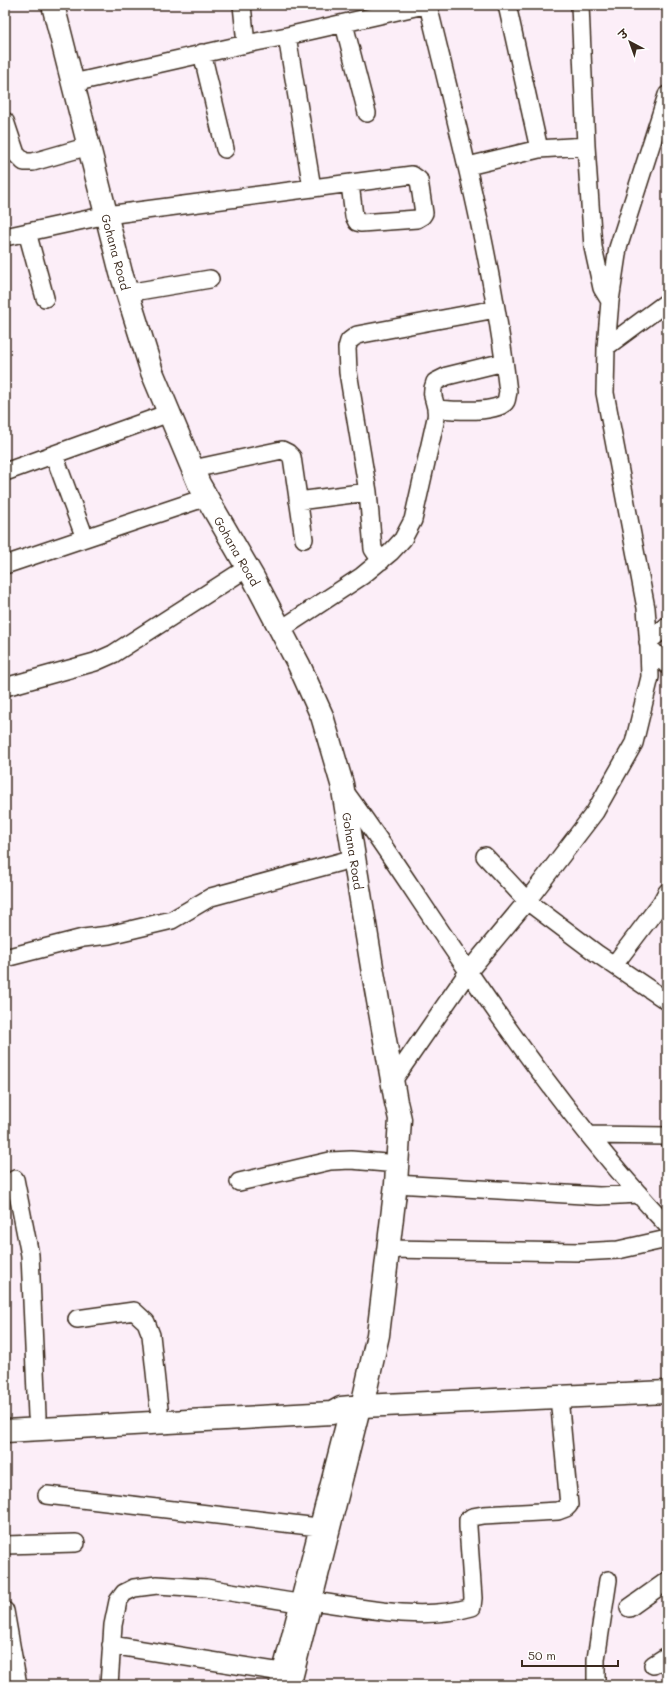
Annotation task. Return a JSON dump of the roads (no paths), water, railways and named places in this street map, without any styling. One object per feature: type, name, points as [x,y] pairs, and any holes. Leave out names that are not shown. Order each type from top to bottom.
[{"type":"main road","name":"Gohana Road","points":[[53,5],[127,293],[152,372],[193,469],[207,497],[299,665],[322,716],[343,789],[394,1092],[400,1119],[396,1184],[378,1335],[351,1407]]},
{"type":"main road","points":[[351,1407],[362,1351],[386,1163],[389,1120],[394,1092]]},
{"type":"main road","points":[[5,1431],[332,1412],[351,1407],[667,1392]]},
{"type":"main road","points":[[5,1418],[255,1404],[333,1403],[351,1407]]},
{"type":"street","points":[[242,5],[246,44]]},
{"type":"street","points":[[73,83],[202,53],[344,24],[424,5]]},
{"type":"street","points":[[428,5],[468,166],[496,309],[508,392],[506,402],[500,406],[488,409],[437,409]]},
{"type":"street","points":[[507,5],[539,149]]},
{"type":"street","points":[[580,5],[586,146],[594,247],[602,288],[610,301]]},
{"type":"street","points":[[344,24],[367,113]]},
{"type":"street","points":[[287,36],[312,188]]},
{"type":"street","points":[[202,53],[225,149]]},
{"type":"street","points":[[394,1092],[468,972],[527,901],[595,812],[634,743],[650,677],[649,645],[646,608],[605,393],[606,347],[610,301],[618,248],[667,95]]},
{"type":"street","points":[[5,121],[16,154],[24,162],[33,162],[89,146]]},
{"type":"street","points":[[468,166],[539,149],[586,146]]},
{"type":"street","points":[[5,237],[106,215],[350,184]]},
{"type":"street","points":[[27,232],[45,298]]},
{"type":"street","points":[[127,293],[210,280]]},
{"type":"street","points":[[606,347],[667,302]]},
{"type":"street","points":[[381,561],[373,549],[368,492],[348,372],[347,348],[349,341],[358,335],[496,309]]},
{"type":"street","points":[[280,630],[362,576],[381,561],[403,539],[414,520],[437,409],[431,392],[435,382],[447,376],[504,362]]},
{"type":"street","points":[[5,472],[169,413]]},
{"type":"street","points":[[193,469],[282,450],[288,453],[292,457],[304,539]]},
{"type":"street","points":[[54,455],[85,538]]},
{"type":"street","points":[[298,501],[368,492]]},
{"type":"street","points":[[5,565],[207,497]]},
{"type":"street","points":[[5,687],[95,662],[113,654],[247,568]]},
{"type":"street","points":[[649,645],[667,626]]},
{"type":"street","points":[[649,645],[667,664]]},
{"type":"street","points":[[343,789],[371,826],[468,972],[574,1118],[639,1194],[661,1208],[667,1225]]},
{"type":"street","points":[[485,856],[527,901],[614,965],[667,1001]]},
{"type":"street","points":[[5,958],[83,938],[109,935],[165,922],[172,920],[211,897],[355,858]]},
{"type":"street","points":[[614,965],[661,903],[667,892]]},
{"type":"street","points":[[589,1135],[667,1136]]},
{"type":"street","points":[[239,1182],[330,1161],[351,1160],[386,1163]]},
{"type":"street","points":[[15,1179],[30,1254],[37,1416]]},
{"type":"street","points":[[396,1184],[600,1196],[639,1194]]},
{"type":"street","points":[[388,1249],[580,1252],[618,1250],[667,1239]]},
{"type":"street","points":[[77,1319],[134,1311],[146,1322],[151,1335],[159,1409]]},
{"type":"street","points":[[109,1685],[113,1625],[118,1601],[124,1593],[134,1588],[156,1585],[206,1588],[401,1613],[442,1613],[472,1607],[474,1598],[468,1520],[472,1517],[558,1511],[569,1505],[559,1397]]},
{"type":"street","points":[[292,1685],[318,1527],[351,1407]]},
{"type":"street","points":[[111,1645],[279,1678],[306,1602],[351,1407]]},
{"type":"street","points":[[47,1495],[318,1527]]},
{"type":"street","points":[[5,1545],[76,1543]]},
{"type":"street","points":[[596,1685],[596,1660],[608,1580]]},
{"type":"street","points":[[629,1608],[667,1581]]},
{"type":"street","points":[[5,1611],[18,1685]]}]
